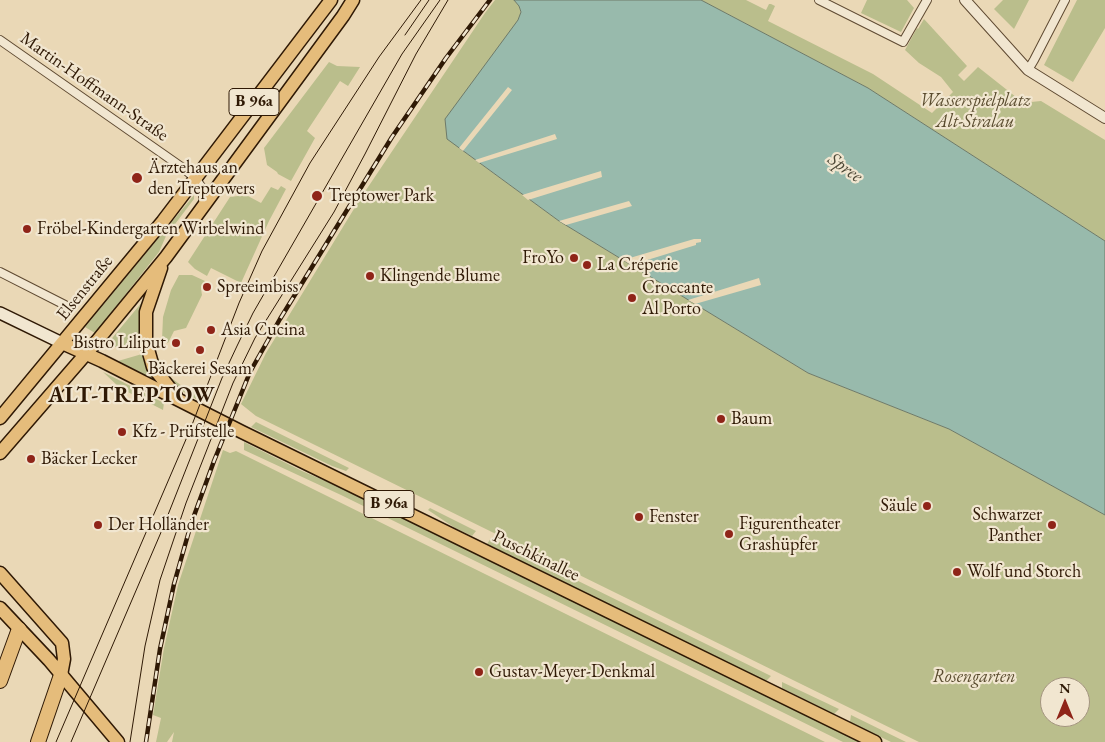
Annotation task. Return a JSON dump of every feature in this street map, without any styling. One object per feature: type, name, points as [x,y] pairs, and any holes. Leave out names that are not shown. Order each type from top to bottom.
[{"type":"highway","points":[[0,681],[18,629]]},
{"type":"highway","points":[[38,742],[62,675]]},
{"type":"main road","name":"B 96a","points":[[196,179],[331,0]]},
{"type":"main road","name":"B 96a","points":[[166,257],[344,16],[353,0]]},
{"type":"main road","name":"B 96a","points":[[344,16],[360,0]]},
{"type":"main road","name":"Elsenstraße","points":[[0,418],[196,179]]},
{"type":"main road","name":"Puschkinallee","points":[[166,257],[146,312],[146,346],[153,367],[181,402]]},
{"type":"main road","points":[[2,447],[86,353],[166,257]]},
{"type":"main road","name":"Puschkinallee","points":[[0,313],[86,353],[181,402],[875,742]]},
{"type":"main road","points":[[0,573],[62,644],[64,659],[62,675]]},
{"type":"main road","points":[[0,608],[62,675],[118,742]]},
{"type":"street","points":[[819,0],[903,42],[927,0]]},
{"type":"street","points":[[965,0],[1028,70],[1105,118]]},
{"type":"street","points":[[1028,70],[1065,0]]},
{"type":"street","name":"Martin-Hoffmann-Straße","points":[[0,40],[196,179]]},
{"type":"street","points":[[196,179],[202,188],[204,205]]},
{"type":"street","points":[[0,272],[65,305]]},
{"type":"green space","name":"Treptower Park","points":[[495,0],[514,0],[519,6],[521,14],[459,148],[559,221],[808,373],[949,429],[1105,515],[1105,742],[919,742],[256,416],[241,404],[266,353],[360,199]]},
{"type":"green space","name":"Wasserspielplatz Alt-Stralau","points":[[701,0],[746,0],[766,10],[769,4],[771,4],[775,6],[768,21],[873,74],[932,113],[953,92],[941,77],[919,63],[905,50],[924,19],[967,66],[958,75],[964,81],[978,67],[1021,101],[1025,99],[1031,102],[1041,101],[1105,140],[1105,241],[868,88]]},
{"type":"green space","points":[[867,0],[907,0],[914,8],[901,32],[861,13]]},
{"type":"green space","points":[[1003,0],[1029,0],[1014,29],[994,9]]},
{"type":"green space","points":[[1077,0],[1105,0],[1105,28],[1073,82],[1044,65]]},
{"type":"green space","points":[[329,62],[337,66],[360,67],[348,86],[340,81],[307,131],[315,138],[291,181],[267,165],[264,148]]},
{"type":"green space","points":[[281,186],[286,189],[269,221],[241,283],[211,268],[207,276],[188,262],[230,197],[246,195],[261,203],[271,187],[278,190]]},
{"type":"green space","points":[[194,195],[194,199],[166,236],[159,252],[95,333],[85,327]]},
{"type":"green space","points":[[179,275],[192,275],[205,281],[201,289],[202,295],[186,328],[174,331],[168,343],[162,340],[163,317],[171,290]]},
{"type":"green space","points":[[143,301],[139,322],[139,343],[115,347],[108,343]]},
{"type":"green space","points":[[142,354],[153,378],[153,379],[118,361]]},
{"type":"green space","points":[[154,354],[166,367],[170,377],[182,386],[199,393],[196,399],[177,388],[158,366]]},
{"type":"green space","points":[[103,372],[164,403],[163,410],[120,388]]},
{"type":"green space","points":[[256,422],[349,468],[346,471],[332,466],[251,427]]},
{"type":"green space","points":[[244,442],[861,742],[843,742],[341,495],[244,450]]},
{"type":"green space","points":[[223,450],[230,453],[236,451],[825,742],[172,742],[174,732],[167,742],[156,742],[161,718],[153,715],[164,648],[178,585]]},
{"type":"green space","points":[[430,508],[476,531],[472,536],[455,528],[428,510]]},
{"type":"green space","points":[[491,538],[771,676],[766,681],[487,544]]},
{"type":"green space","points":[[782,682],[839,709],[834,714],[782,688]]},
{"type":"green space","points":[[851,715],[906,742],[891,742],[850,722]]},
{"type":"water","name":"Spree","points":[[514,0],[701,0],[868,88],[1105,241],[1105,515],[949,429],[808,373],[559,221],[447,139],[445,119],[518,20],[521,12]]},
{"type":"pier","points":[[508,87],[512,90],[463,151],[459,148]]},
{"type":"pier","points":[[555,134],[557,139],[479,163],[475,160]]},
{"type":"pier","points":[[601,171],[602,177],[528,200],[522,195]]},
{"type":"pier","points":[[629,201],[632,206],[566,225],[559,221]]},
{"type":"pier","points":[[694,239],[701,239],[701,242],[631,265],[623,260]]},
{"type":"pier","points":[[759,278],[761,285],[695,304],[688,300]]},
{"type":"tram line","points":[[56,742],[190,430],[239,303],[262,251],[310,163],[379,57],[421,0]]},
{"type":"tram line","points":[[405,35],[429,0]]},
{"type":"tram line","points":[[71,742],[162,530],[222,378],[253,313],[402,54],[440,0]]},
{"type":"tram line","points":[[130,742],[145,646],[160,580],[186,503],[233,383],[255,338],[334,212],[416,54],[448,0]]},
{"type":"railway","points":[[146,742],[160,649],[174,584],[191,524],[250,372],[280,319],[392,137],[446,58],[490,0]]},
{"type":"place","name":"Ärztehaus an den Treptowers","points":[[137,178]]},
{"type":"place","name":"Treptower Park","points":[[317,196]]},
{"type":"place","name":"Fröbel-Kindergarten Wirbelwind","points":[[27,229]]},
{"type":"place","name":"FroYo","points":[[574,258]]},
{"type":"place","name":"La Créperie","points":[[587,265]]},
{"type":"place","name":"Klingende Blume","points":[[370,276]]},
{"type":"place","name":"Spreeimbiss","points":[[207,287]]},
{"type":"place","name":"Croccante Al Porto","points":[[632,298]]},
{"type":"place","name":"Asia Cucina","points":[[211,330]]},
{"type":"place","name":"Bistro Liliput","points":[[176,343]]},
{"type":"place","name":"Bäckerei Sesam","points":[[200,350]]},
{"type":"place","name":"Baum","points":[[721,419]]},
{"type":"place","name":"Kfz - Prüfstelle","points":[[122,432]]},
{"type":"place","name":"Bäcker Lecker","points":[[31,459]]},
{"type":"place","name":"Säule","points":[[927,506]]},
{"type":"place","name":"Fenster","points":[[639,517]]},
{"type":"place","name":"Der Holländer","points":[[98,525]]},
{"type":"place","name":"Schwarzer Panther","points":[[1052,525]]},
{"type":"place","name":"Figurentheater Grashüpfer","points":[[729,534]]},
{"type":"place","name":"Wolf und Storch","points":[[957,572]]},
{"type":"place","name":"Gustav-Meyer-Denkmal","points":[[479,672]]},
{"type":"district","name":"ALT-TREPTOW","points":[[132,396]]},
{"type":"park label","name":"Rosengarten","points":[[974,677]]}]
